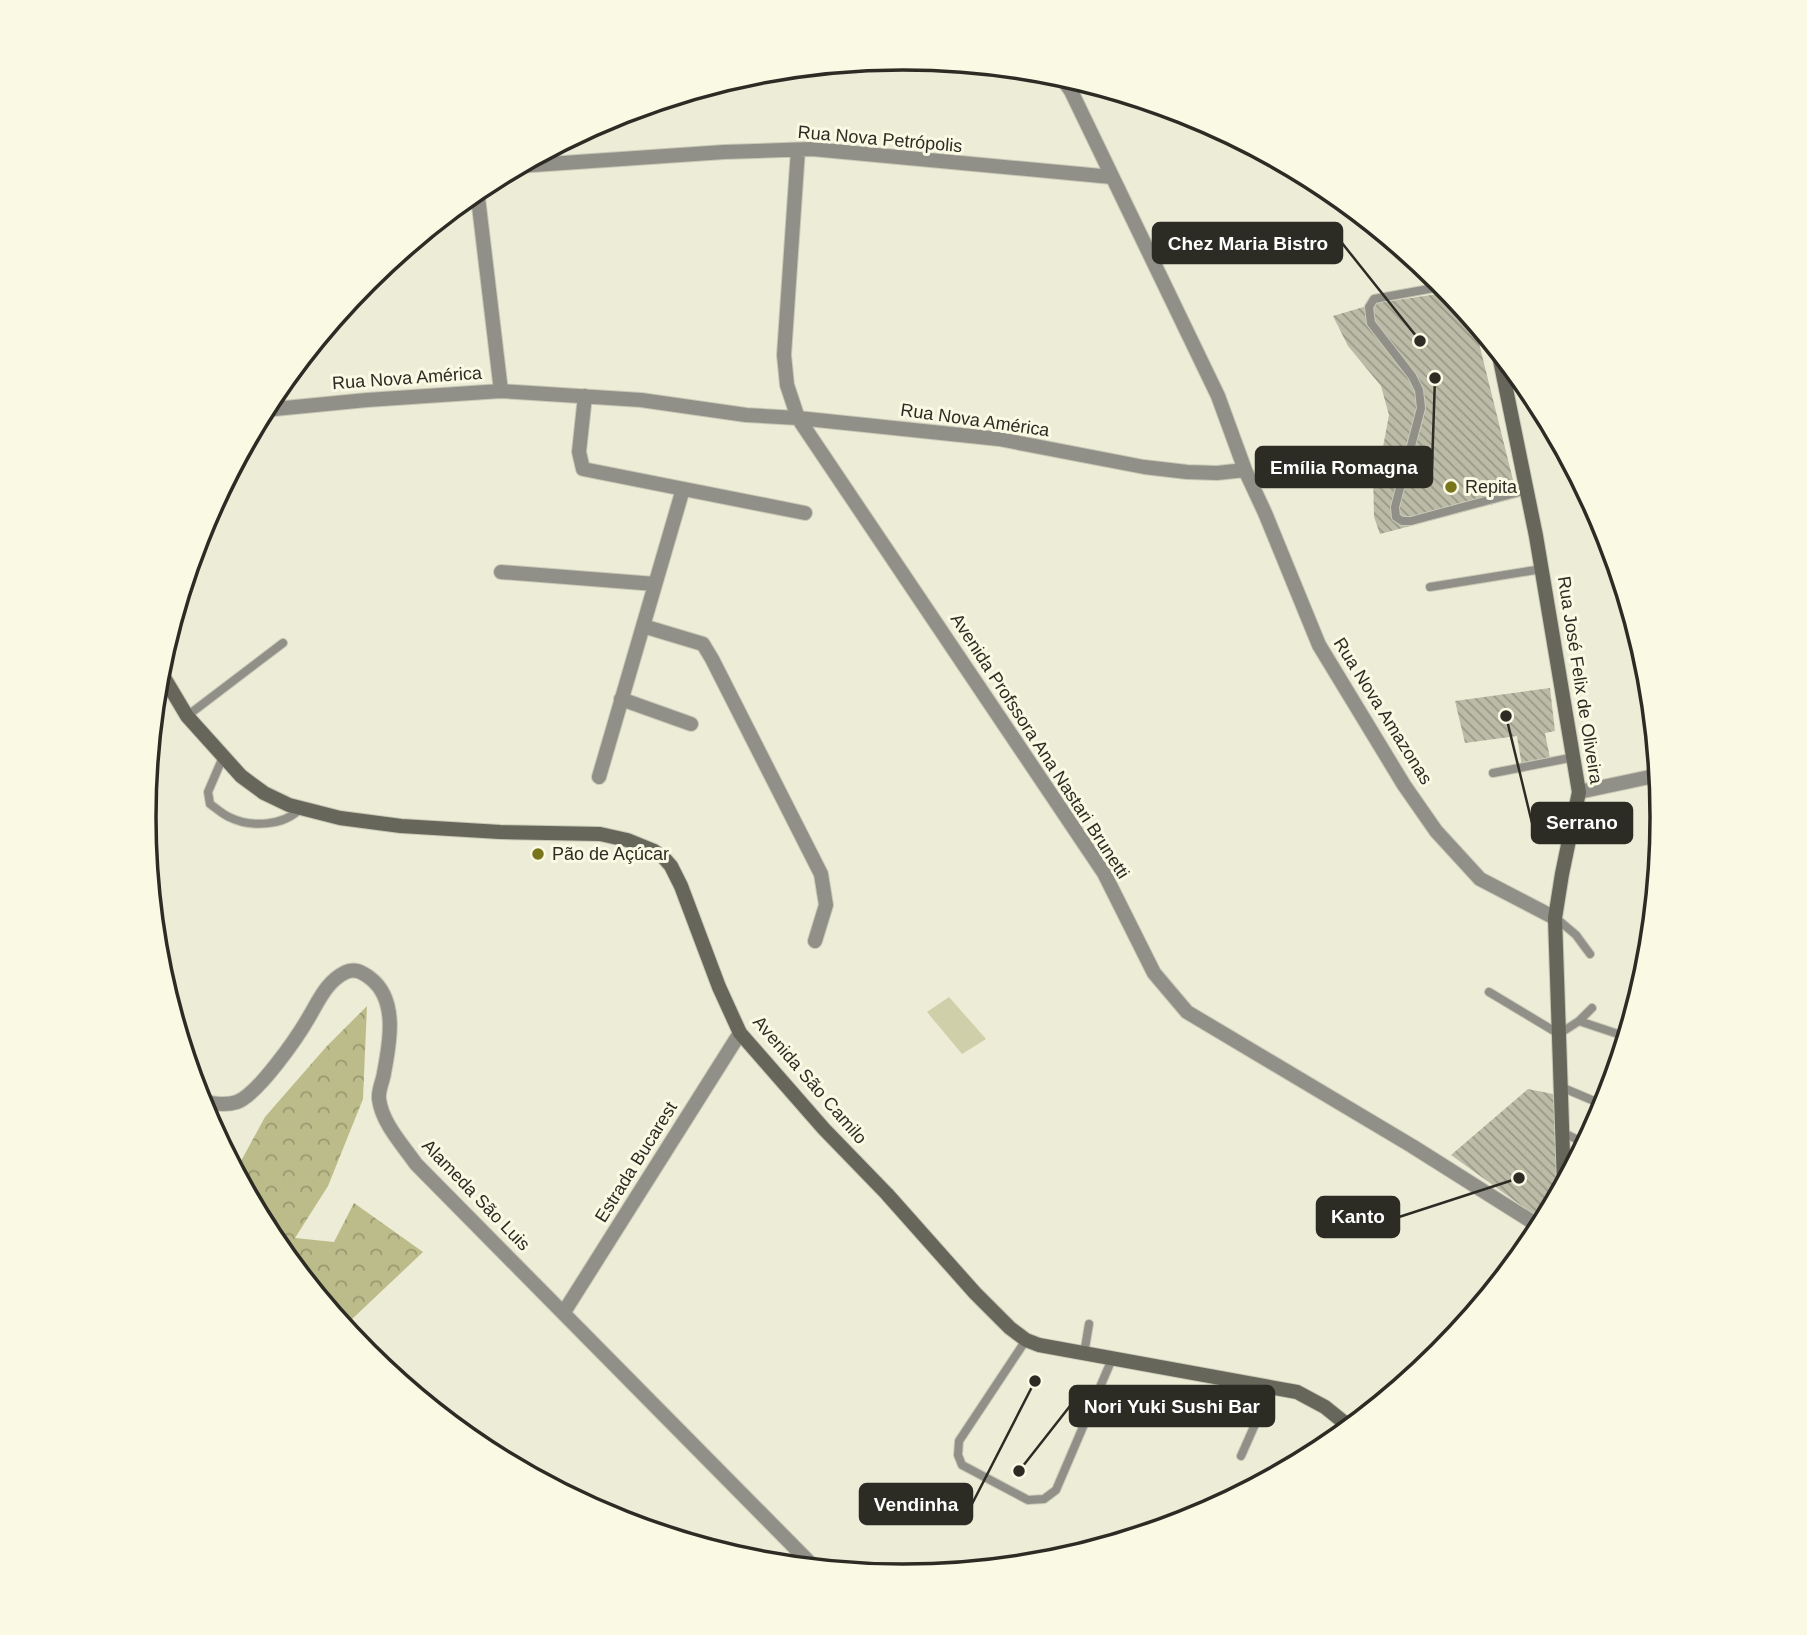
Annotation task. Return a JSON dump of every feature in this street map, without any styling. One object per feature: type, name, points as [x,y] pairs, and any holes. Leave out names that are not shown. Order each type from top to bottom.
[{"type":"main road","name":"Rua José Felix de Oliveira","points":[[1502,369],[1542,569],[1580,792],[1555,918],[1563,1168]]},
{"type":"main road","name":"Avenida São Camilo","points":[[168,684],[187,716],[242,776],[264,793],[302,808],[340,818],[401,826],[600,834],[627,839],[654,851],[671,866],[681,886],[740,1033],[824,1129],[1010,1328],[1026,1340],[1039,1345],[1297,1392],[1325,1407],[1343,1422]]},
{"type":"street","points":[[1069,89],[1218,396],[1245,470]]},
{"type":"street","name":"Rua Nova Petrópolis","points":[[540,165],[812,149],[1112,177]]},
{"type":"street","name":"Avenida Profssora Ana Nastari Brunetti","points":[[798,150],[784,355],[787,385],[798,418],[1104,873],[1154,973],[1186,1012],[1412,1146],[1532,1222]]},
{"type":"street","points":[[479,203],[501,390]]},
{"type":"street","name":"Rua Nova América","points":[[278,409],[501,390],[641,400],[746,415],[999,439],[1144,467],[1217,473],[1245,470]]},
{"type":"street","points":[[585,396],[579,452],[583,469],[805,513]]},
{"type":"street","name":"Rua Nova Amazonas","points":[[1245,470],[1319,645],[1404,785],[1436,831],[1480,879],[1555,918]]},
{"type":"street","points":[[599,777],[683,489]]},
{"type":"street","points":[[501,572],[655,584]]},
{"type":"street","points":[[643,626],[703,644],[712,659],[821,874],[826,905],[815,941]]},
{"type":"street","points":[[621,699],[691,724]]},
{"type":"street","points":[[1580,792],[1649,777]]},
{"type":"street","name":"Alameda São Luis","points":[[212,1102],[227,1104],[244,1098],[265,1077],[296,1036],[326,989],[348,971],[363,973],[383,990],[388,1001],[388,1037],[379,1094],[382,1110],[390,1128],[416,1164],[806,1559]]},
{"type":"street","name":"Estrada Bucarest","points":[[564,1312],[740,1033]]},
{"type":"lane","points":[[1431,288],[1374,299],[1368,307],[1371,323],[1412,376],[1419,390],[1421,408],[1395,507],[1396,517],[1402,521],[1411,521],[1526,490]]},
{"type":"lane","points":[[1430,587],[1542,569]]},
{"type":"lane","points":[[187,716],[283,643]]},
{"type":"lane","points":[[223,757],[208,792],[210,804],[230,818],[261,824],[292,818],[302,808]]},
{"type":"lane","points":[[1493,773],[1575,757]]},
{"type":"lane","points":[[1555,918],[1576,935],[1590,954]]},
{"type":"lane","points":[[1489,992],[1559,1034],[1592,1007]]},
{"type":"lane","points":[[1578,1021],[1619,1034]]},
{"type":"lane","points":[[1561,1087],[1595,1101]]},
{"type":"lane","points":[[1562,1132],[1578,1140]]},
{"type":"lane","points":[[1084,1354],[1089,1324]]},
{"type":"lane","points":[[1026,1340],[959,1441],[958,1455],[962,1465],[1028,1500],[1044,1499],[1056,1490],[1112,1359]]},
{"type":"lane","points":[[1241,1456],[1272,1386]]},
{"type":"green space","points":[[949,997],[986,1039],[962,1054],[927,1012]]},
{"type":"green space","points":[[367,1006],[363,1099],[328,1186],[295,1238],[334,1242],[354,1203],[423,1252],[351,1320],[310,1273],[282,1233],[240,1162],[265,1117],[326,1047]]},
{"type":"building","points":[[1437,294],[1478,339],[1515,488],[1520,497],[1380,534],[1374,517],[1373,469],[1383,447],[1389,415],[1381,386],[1348,346],[1333,316],[1377,303]]},
{"type":"building","points":[[1550,688],[1555,731],[1545,733],[1551,763],[1522,767],[1517,736],[1465,743],[1455,701]]},
{"type":"building","points":[[1528,1089],[1558,1095],[1556,1181],[1536,1216],[1451,1155]]},
{"type":"place","name":"Chez Maria Bistro","points":[[1420,341]]},
{"type":"place","name":"Emília Romagna","points":[[1435,378]]},
{"type":"place","name":"Repita","points":[[1451,487]]},
{"type":"place","name":"Serrano","points":[[1506,716]]},
{"type":"place","name":"Pão de Açúcar","points":[[538,854]]},
{"type":"place","name":"Kanto","points":[[1519,1178]]},
{"type":"place","name":"Vendinha","points":[[1035,1381]]},
{"type":"place","name":"Nori Yuki Sushi Bar","points":[[1019,1471]]}]
